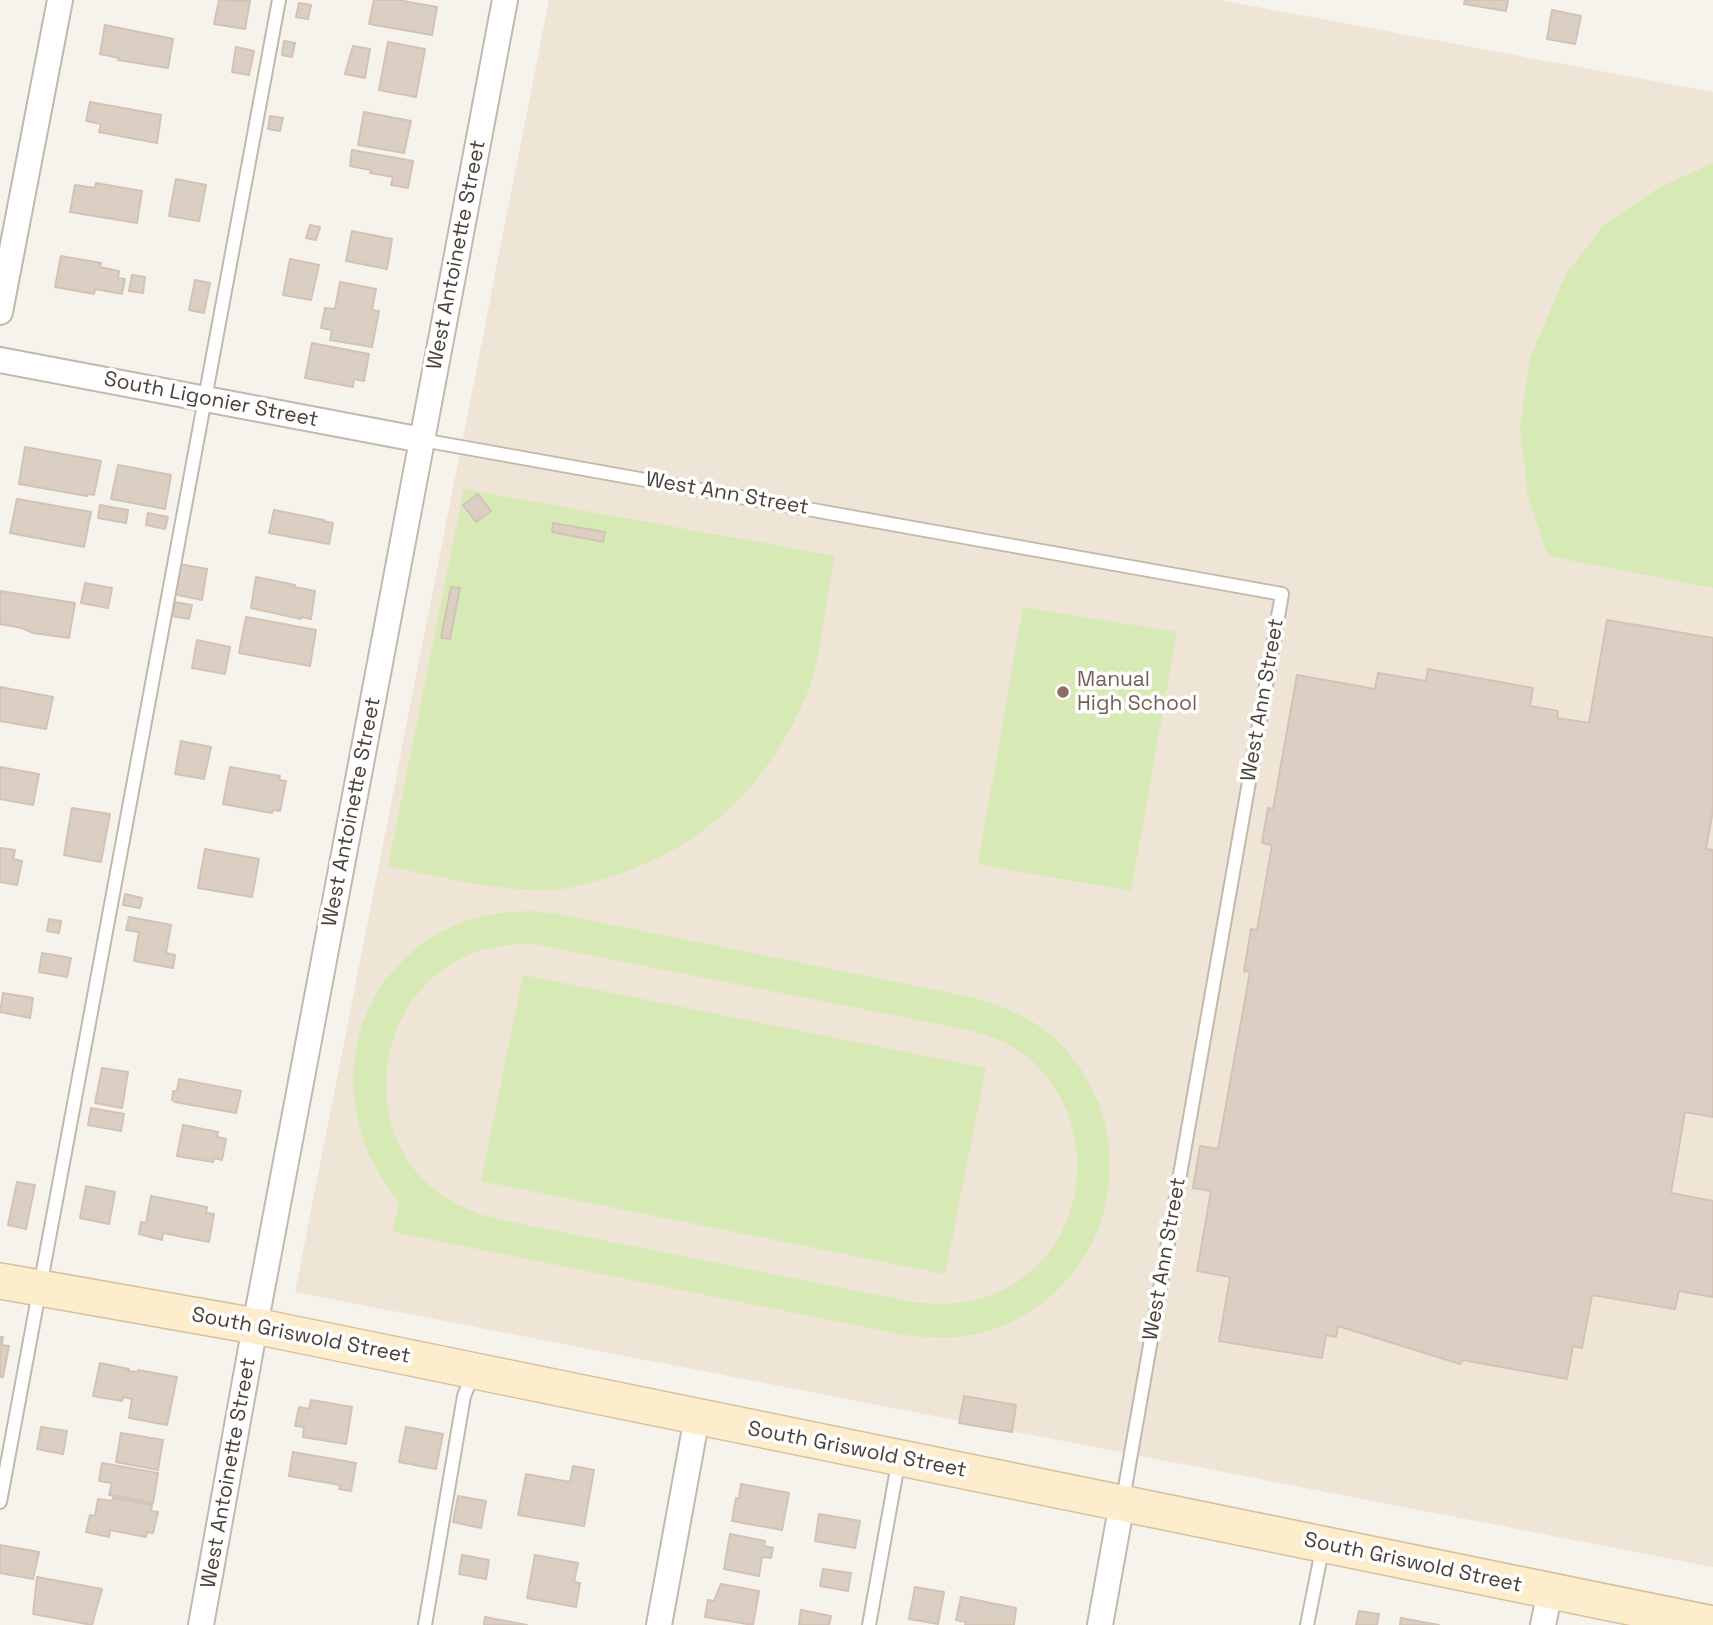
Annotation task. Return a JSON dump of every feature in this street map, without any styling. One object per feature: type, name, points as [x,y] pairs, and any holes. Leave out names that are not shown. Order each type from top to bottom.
[{"type":"street","points":[[0,312],[60,0]]},
{"type":"street","name":"West Antoinette Street","points":[[201,1625],[505,0]]},
{"type":"street","name":"South Ligonier Street","points":[[0,360],[422,440]]},
{"type":"street","name":"South Griswold Street","points":[[0,1281],[255,1325],[1713,1623]]},
{"type":"street","points":[[659,1625],[697,1417]]},
{"type":"street","name":"West Ann Street","points":[[1100,1625],[1122,1503]]},
{"type":"street","points":[[1543,1625],[1550,1591]]},
{"type":"lane","points":[[0,1502],[279,0]]},
{"type":"lane","name":"West Ann Street","points":[[422,440],[1282,594],[1122,1503]]},
{"type":"lane","points":[[425,1625],[464,1396],[474,1371]]},
{"type":"lane","points":[[869,1625],[899,1458]]},
{"type":"lane","points":[[1307,1625],[1324,1545]]},
{"type":"shaded area","name":"Manual High School","points":[[549,0],[1220,0],[1713,92],[1713,1567],[295,1292]]},
{"type":"green space","points":[[1713,163],[1713,588],[1548,556],[1528,498],[1520,428],[1530,358],[1566,274],[1604,225],[1658,188]]},
{"type":"green space","points":[[464,489],[835,556],[814,673],[792,725],[774,755],[730,809],[674,850],[606,878],[557,890],[489,886],[388,866]]},
{"type":"green space","points":[[1023,607],[1177,632],[1131,891],[978,864]]},
{"type":"green space","points":[[531,911],[558,914],[975,998],[1007,1009],[1037,1025],[1055,1039],[1079,1066],[1096,1097],[1106,1130],[1110,1164],[1107,1199],[1097,1232],[1081,1263],[1057,1290],[1026,1314],[1002,1326],[976,1334],[934,1337],[905,1335],[393,1232],[399,1201],[375,1166],[360,1128],[354,1088],[356,1049],[368,1012],[387,978],[416,949],[453,926],[491,915]],"holes":[[[529,943],[968,1030],[1013,1047],[1042,1071],[1062,1101],[1074,1135],[1077,1171],[1072,1206],[1058,1239],[1036,1267],[1005,1289],[959,1303],[912,1302],[496,1219],[456,1204],[430,1186],[402,1151],[390,1120],[386,1088],[389,1056],[399,1025],[415,997],[437,974],[466,956],[489,948]]]},
{"type":"green space","points":[[523,975],[986,1068],[945,1274],[481,1181]]},
{"type":"building","points":[[219,0],[250,1],[245,29],[214,24]]},
{"type":"building","points":[[374,0],[398,0],[437,7],[432,35],[369,24]]},
{"type":"building","points":[[1465,0],[1508,0],[1506,11],[1464,4]]},
{"type":"building","points":[[299,3],[311,5],[308,19],[296,17]]},
{"type":"building","points":[[1552,10],[1581,16],[1575,44],[1547,39]]},
{"type":"building","points":[[105,25],[173,39],[168,68],[118,60],[119,58],[100,54]]},
{"type":"building","points":[[284,41],[295,43],[292,57],[282,55]]},
{"type":"building","points":[[388,42],[425,49],[416,97],[379,90]]},
{"type":"building","points":[[353,46],[370,49],[365,78],[345,74]]},
{"type":"building","points":[[236,47],[254,51],[249,75],[232,72]]},
{"type":"building","points":[[90,102],[161,115],[157,143],[99,132],[101,124],[86,121]]},
{"type":"building","points":[[364,112],[411,121],[404,153],[358,145]]},
{"type":"building","points":[[270,116],[283,118],[280,131],[268,129]]},
{"type":"building","points":[[352,150],[413,161],[408,188],[391,185],[393,177],[350,166]]},
{"type":"building","points":[[176,179],[206,185],[199,221],[169,216]]},
{"type":"building","points":[[96,183],[142,191],[137,223],[70,212],[75,185],[95,188]]},
{"type":"building","points":[[310,225],[320,227],[316,240],[306,238]]},
{"type":"building","points":[[352,231],[392,239],[387,269],[346,261]]},
{"type":"building","points":[[61,256],[101,263],[100,267],[119,271],[118,278],[125,279],[122,294],[95,289],[94,294],[55,287]]},
{"type":"building","points":[[290,259],[319,265],[311,300],[283,295]]},
{"type":"building","points":[[132,275],[145,277],[143,293],[129,291]]},
{"type":"building","points":[[195,280],[210,283],[204,313],[189,310]]},
{"type":"building","points":[[340,282],[376,289],[372,310],[379,311],[372,347],[330,340],[332,330],[321,328],[325,308],[335,309]]},
{"type":"building","points":[[312,343],[369,354],[364,381],[354,379],[353,387],[305,378]]},
{"type":"building","points":[[25,447],[101,461],[94,495],[19,484]]},
{"type":"building","points":[[118,465],[171,475],[165,509],[111,499]]},
{"type":"building","points":[[478,494],[491,511],[476,522],[463,505]]},
{"type":"building","points":[[17,499],[91,512],[84,547],[10,533]]},
{"type":"building","points":[[100,505],[128,510],[126,523],[98,518]]},
{"type":"building","points":[[274,510],[333,523],[329,544],[269,533]]},
{"type":"building","points":[[148,513],[168,517],[165,529],[146,525]]},
{"type":"building","points":[[553,523],[605,532],[603,542],[552,532]]},
{"type":"building","points":[[179,564],[207,569],[202,600],[173,594]]},
{"type":"building","points":[[256,577],[315,591],[311,619],[251,608]]},
{"type":"building","points":[[85,583],[112,588],[108,608],[81,603]]},
{"type":"building","points":[[451,587],[460,588],[450,639],[441,638]]},
{"type":"building","points":[[0,591],[75,603],[69,638],[33,633],[0,624]]},
{"type":"building","points":[[175,602],[192,605],[189,619],[172,616]]},
{"type":"building","points":[[246,617],[316,630],[310,666],[239,653]]},
{"type":"building","points":[[1607,620],[1713,638],[1713,810],[1706,849],[1713,850],[1713,1117],[1685,1112],[1671,1193],[1713,1201],[1713,1297],[1679,1291],[1675,1309],[1592,1295],[1582,1348],[1573,1346],[1567,1379],[1463,1360],[1460,1364],[1338,1326],[1336,1337],[1326,1335],[1322,1358],[1219,1341],[1230,1277],[1197,1271],[1211,1191],[1193,1188],[1200,1146],[1218,1149],[1250,972],[1244,971],[1251,929],[1257,930],[1272,845],[1262,843],[1268,808],[1273,809],[1297,675],[1375,689],[1378,673],[1426,681],[1428,669],[1533,688],[1530,706],[1558,711],[1557,718],[1589,723]]},
{"type":"building","points":[[197,640],[230,647],[225,674],[192,668]]},
{"type":"building","points":[[0,687],[53,697],[46,729],[0,721]]},
{"type":"building","points":[[181,741],[211,747],[204,779],[175,774]]},
{"type":"building","points":[[0,767],[39,774],[33,805],[0,799]]},
{"type":"building","points":[[230,767],[280,776],[279,780],[286,781],[280,811],[273,810],[272,813],[223,804]]},
{"type":"building","points":[[72,808],[110,814],[101,862],[64,855]]},
{"type":"building","points":[[0,848],[15,850],[13,859],[22,861],[17,885],[0,882]]},
{"type":"building","points":[[205,849],[259,859],[252,897],[198,888]]},
{"type":"building","points":[[125,894],[142,898],[140,908],[123,905]]},
{"type":"building","points":[[129,917],[171,925],[166,953],[175,955],[173,968],[134,961],[139,932],[126,930]]},
{"type":"building","points":[[49,919],[61,921],[59,933],[47,931]]},
{"type":"building","points":[[42,953],[71,958],[67,977],[39,972]]},
{"type":"building","points":[[3,993],[33,998],[30,1018],[0,1012]]},
{"type":"building","points":[[102,1068],[128,1072],[122,1108],[95,1103]]},
{"type":"building","points":[[179,1079],[241,1091],[236,1113],[175,1102],[172,1100],[173,1091],[177,1091]]},
{"type":"building","points":[[91,1108],[124,1114],[121,1131],[88,1125]]},
{"type":"building","points":[[183,1125],[218,1132],[217,1137],[226,1139],[222,1160],[214,1158],[213,1162],[177,1156]]},
{"type":"building","points":[[17,1182],[35,1185],[26,1229],[8,1225]]},
{"type":"building","points":[[86,1186],[115,1192],[109,1224],[80,1218]]},
{"type":"building","points":[[151,1196],[207,1207],[206,1213],[214,1214],[209,1242],[163,1233],[162,1240],[139,1234],[141,1222],[146,1223]]},
{"type":"building","points":[[0,1337],[3,1337],[2,1345],[9,1346],[3,1377],[0,1377]]},
{"type":"building","points":[[100,1363],[129,1369],[128,1371],[138,1370],[177,1377],[167,1425],[129,1418],[132,1399],[123,1397],[122,1401],[93,1396]]},
{"type":"building","points":[[964,1396],[1016,1405],[1012,1432],[959,1423]]},
{"type":"building","points":[[311,1400],[352,1407],[346,1444],[303,1437],[304,1427],[295,1426],[299,1407],[309,1409]]},
{"type":"building","points":[[41,1427],[67,1431],[63,1454],[37,1449]]},
{"type":"building","points":[[406,1427],[443,1434],[436,1469],[399,1462]]},
{"type":"building","points":[[121,1433],[163,1440],[158,1470],[116,1462]]},
{"type":"building","points":[[293,1452],[356,1463],[351,1491],[339,1489],[340,1485],[289,1476]]},
{"type":"building","points":[[102,1463],[158,1473],[153,1503],[109,1495],[112,1483],[99,1481]]},
{"type":"building","points":[[573,1466],[594,1470],[584,1526],[518,1515],[526,1474],[570,1482]]},
{"type":"building","points":[[741,1484],[789,1493],[782,1530],[732,1521]]},
{"type":"building","points":[[458,1496],[486,1501],[481,1528],[453,1522]]},
{"type":"building","points":[[113,1498],[152,1505],[151,1511],[158,1512],[153,1533],[147,1532],[146,1537],[110,1530],[109,1537],[86,1532],[90,1515],[95,1516],[98,1499],[112,1501]]},
{"type":"building","points":[[819,1514],[860,1521],[855,1548],[815,1541]]},
{"type":"building","points":[[730,1534],[765,1541],[764,1546],[773,1548],[771,1558],[762,1557],[759,1576],[724,1569]]},
{"type":"building","points":[[0,1545],[39,1552],[33,1579],[0,1573]]},
{"type":"building","points":[[462,1555],[489,1560],[486,1579],[459,1574]]},
{"type":"building","points":[[535,1555],[578,1563],[574,1582],[580,1583],[576,1607],[527,1598]]},
{"type":"building","points":[[823,1569],[851,1573],[848,1591],[820,1586]]},
{"type":"building","points":[[37,1577],[102,1589],[92,1625],[33,1614]]},
{"type":"building","points":[[721,1584],[759,1591],[753,1625],[705,1617],[708,1600],[714,1601]]},
{"type":"building","points":[[915,1587],[944,1592],[938,1624],[909,1619]]},
{"type":"building","points":[[961,1597],[1016,1608],[1014,1625],[965,1625],[966,1622],[956,1620]]},
{"type":"building","points":[[801,1610],[831,1616],[829,1625],[799,1625]]},
{"type":"building","points":[[1359,1611],[1379,1614],[1377,1625],[1356,1625]]},
{"type":"building","points":[[485,1617],[527,1625],[484,1625]]},
{"type":"building","points":[[1401,1618],[1439,1625],[1400,1625]]},
{"type":"place","name":"Manual High School","points":[[1063,692]]}]
